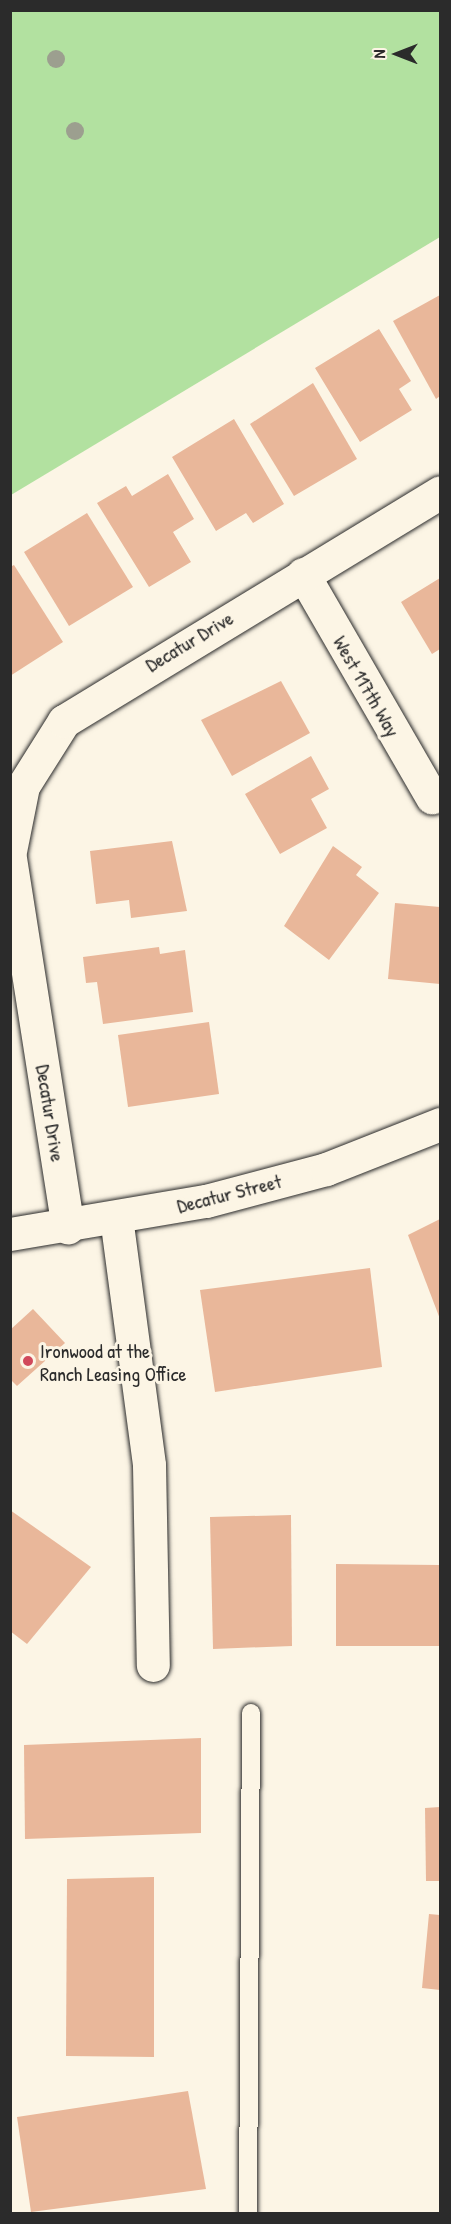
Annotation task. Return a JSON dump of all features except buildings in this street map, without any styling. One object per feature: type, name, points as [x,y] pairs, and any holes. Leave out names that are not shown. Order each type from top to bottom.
[{"type":"street","name":"Decatur Drive","points":[[10,851],[23,786],[64,721],[441,492]]},
{"type":"street","name":"West 117th Way","points":[[303,574],[432,797]]},
{"type":"street","name":"Decatur Drive","points":[[10,858],[68,1227]]},
{"type":"street","name":"Decatur Street","points":[[10,1234],[68,1227],[326,1169],[441,1124]]},
{"type":"street","points":[[116,1217],[149,1465],[153,1665]]},
{"type":"lane","points":[[248,2214],[251,1713]]},
{"type":"green space","points":[[11,10],[440,11],[440,237],[11,495]]},
{"type":"place","name":"Ironwood at the Ranch Leasing Office","points":[[28,1361]]}]
